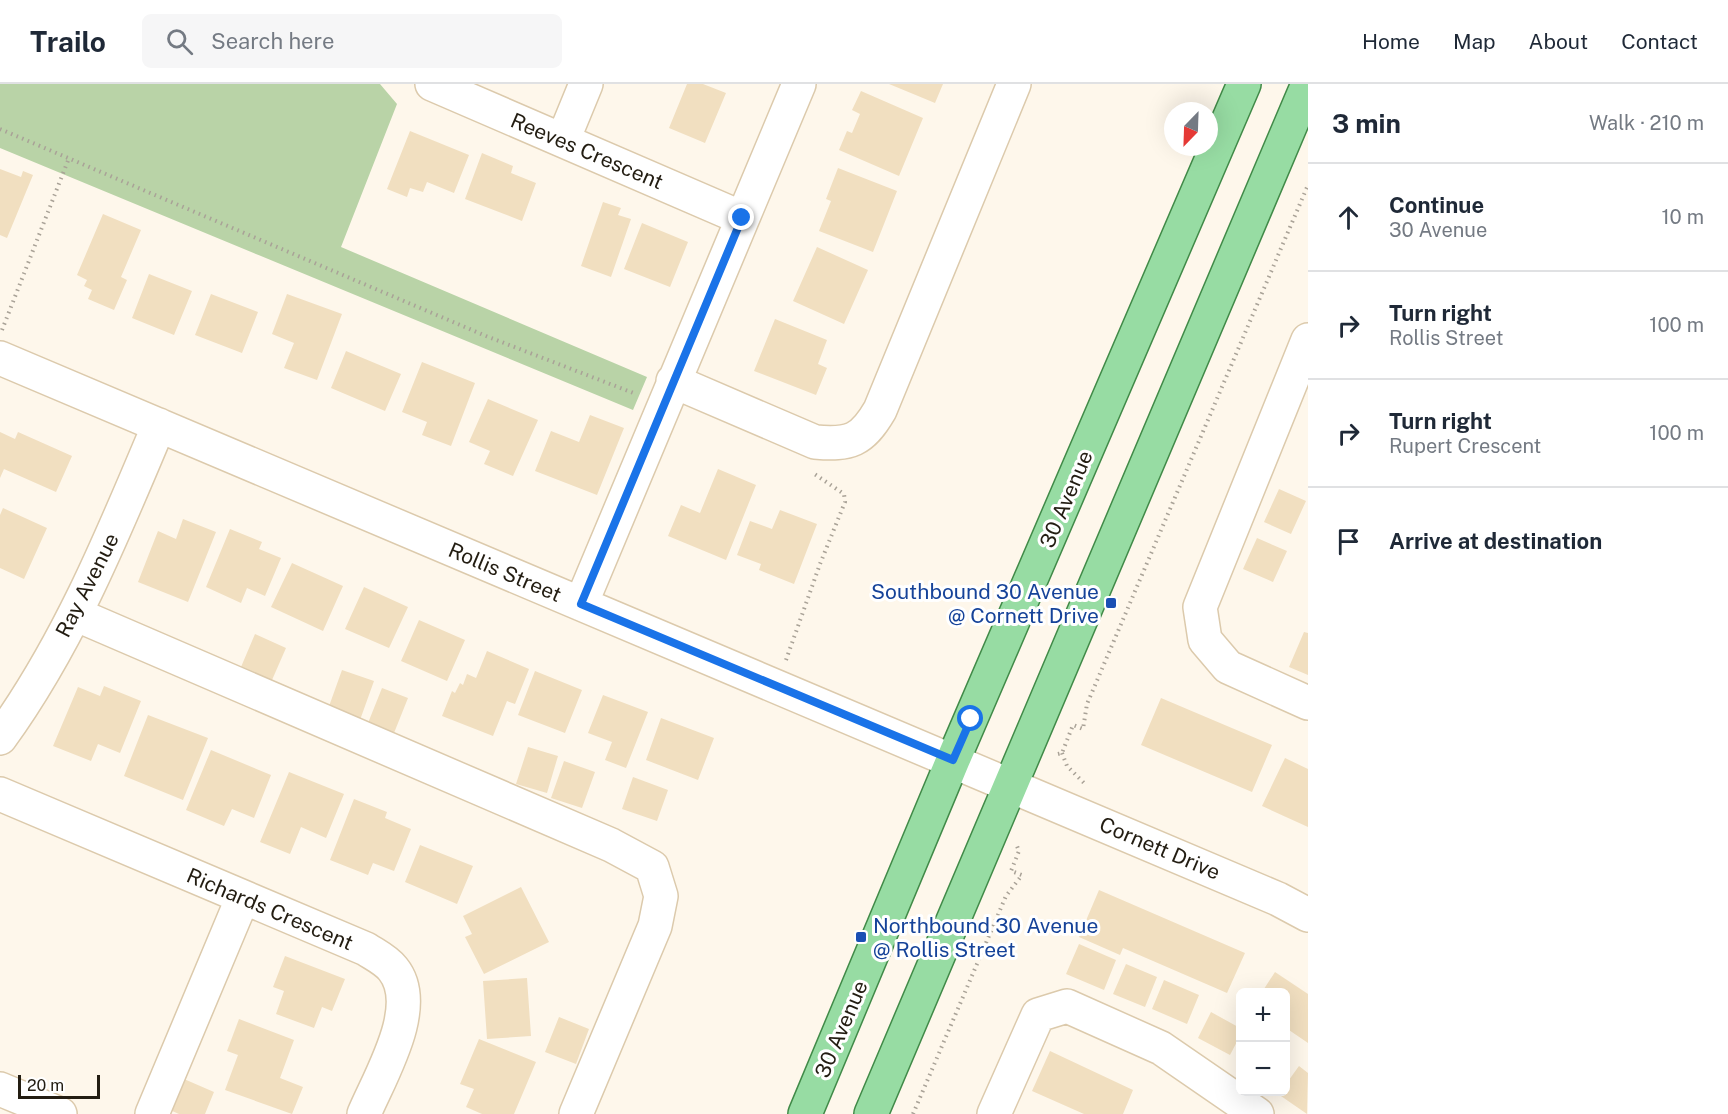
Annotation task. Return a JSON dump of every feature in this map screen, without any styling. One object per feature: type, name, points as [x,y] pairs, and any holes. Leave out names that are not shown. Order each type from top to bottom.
[{"type":"main road","name":"30 Avenue","points":[[805,1114],[953,760],[1244,84]]},
{"type":"main road","points":[[871,1114],[1308,84]]},
{"type":"street","name":"Reeves Crescent","points":[[432,84],[742,218]]},
{"type":"street","points":[[563,140],[586,84]]},
{"type":"street","points":[[581,604],[798,84]]},
{"type":"street","points":[[673,381],[814,442],[832,443],[857,440],[869,428],[880,410],[1014,84]]},
{"type":"street","points":[[1308,340],[1200,608],[1205,640],[1228,667],[1308,703]]},
{"type":"street","name":"Rollis Street","points":[[0,358],[1011,784]]},
{"type":"street","name":"Ray Avenue","points":[[0,738],[40,676],[75,614],[101,562],[159,425]]},
{"type":"street","points":[[75,614],[611,845],[652,867],[661,896],[655,926],[576,1114]]},
{"type":"street","name":"Cornett Drive","points":[[1011,784],[1278,899],[1308,915]]},
{"type":"street","name":"Richards Crescent","points":[[0,794],[366,949],[392,967],[403,991],[401,1022],[364,1114]]},
{"type":"street","points":[[152,1114],[243,897]]},
{"type":"street","points":[[994,1114],[1038,1015],[1067,1006],[1161,1048],[1257,1114]]},
{"type":"street","points":[[0,1089],[60,1114]]},
{"type":"path","points":[[0,129],[486,336],[642,396]]},
{"type":"path","points":[[0,334],[69,158]]},
{"type":"path","points":[[1053,755],[1062,753],[1073,725],[1083,729],[1087,704],[1308,185]]},
{"type":"path","points":[[777,687],[820,564],[845,502],[844,494],[803,467]]},
{"type":"path","points":[[913,1114],[1006,896],[1022,875],[1011,871],[1019,851],[1016,841]]},
{"type":"green space","points":[[0,84],[380,84],[397,104],[341,247],[647,377],[633,410],[0,148]]},
{"type":"building","points":[[687,84],[703,84],[726,93],[705,143],[669,128]]},
{"type":"building","points":[[889,84],[943,84],[935,103]]},
{"type":"building","points":[[861,91],[923,118],[899,176],[839,150],[847,131],[852,133],[860,114],[852,110]]},
{"type":"building","points":[[410,131],[469,155],[454,193],[427,182],[423,192],[410,188],[407,197],[387,189]]},
{"type":"building","points":[[482,153],[513,166],[511,173],[536,183],[522,221],[465,199]]},
{"type":"building","points":[[838,168],[897,191],[873,252],[819,231],[831,201],[826,199]]},
{"type":"building","points":[[0,169],[21,177],[23,171],[33,175],[7,238],[0,235]]},
{"type":"building","points":[[603,202],[621,208],[618,215],[631,219],[611,277],[581,266]]},
{"type":"building","points":[[103,214],[141,230],[121,277],[127,280],[114,310],[88,299],[92,290],[84,286],[87,280],[77,275]]},
{"type":"building","points":[[642,223],[688,242],[670,287],[624,269]]},
{"type":"building","points":[[817,247],[868,270],[844,324],[793,301]]},
{"type":"building","points":[[149,274],[192,291],[174,335],[132,318]]},
{"type":"building","points":[[211,294],[258,312],[242,353],[195,335]]},
{"type":"building","points":[[287,294],[342,314],[317,380],[284,368],[294,343],[272,334]]},
{"type":"building","points":[[775,319],[827,340],[818,364],[827,368],[816,395],[754,371]]},
{"type":"building","points":[[346,351],[401,374],[385,411],[331,388]]},
{"type":"building","points":[[422,362],[475,383],[451,446],[422,435],[427,422],[402,412]]},
{"type":"building","points":[[488,399],[538,420],[513,476],[484,464],[490,451],[469,442]]},
{"type":"building","points":[[590,415],[624,428],[597,495],[535,471],[551,431],[579,442]]},
{"type":"building","points":[[0,432],[15,439],[18,432],[72,456],[56,492],[4,469],[0,478]]},
{"type":"building","points":[[718,469],[756,485],[726,560],[668,536],[681,505],[700,513]]},
{"type":"building","points":[[1279,489],[1306,501],[1291,534],[1264,522]]},
{"type":"building","points":[[3,508],[47,528],[24,579],[0,568],[0,515]]},
{"type":"building","points":[[780,510],[817,524],[794,584],[759,570],[761,564],[737,555],[750,521],[772,529]]},
{"type":"building","points":[[183,519],[216,532],[188,602],[138,582],[158,531],[176,539]]},
{"type":"building","points":[[230,529],[262,542],[259,549],[281,558],[265,596],[247,588],[241,603],[206,587]]},
{"type":"building","points":[[1257,538],[1287,551],[1273,582],[1243,569]]},
{"type":"building","points":[[292,563],[343,586],[323,631],[271,607]]},
{"type":"building","points":[[364,587],[408,607],[389,648],[345,629]]},
{"type":"building","points":[[419,620],[465,640],[447,681],[401,661]]},
{"type":"building","points":[[1304,632],[1308,633],[1308,675],[1289,667]]},
{"type":"building","points":[[255,634],[286,648],[272,680],[241,667]]},
{"type":"building","points":[[487,651],[529,669],[515,704],[507,701],[493,736],[442,716],[452,691],[455,693],[460,683],[463,685],[467,674],[476,678]]},
{"type":"building","points":[[342,670],[374,681],[360,720],[328,709]]},
{"type":"building","points":[[535,671],[582,690],[565,733],[518,715]]},
{"type":"building","points":[[104,686],[141,701],[120,753],[98,744],[91,761],[53,746],[78,687],[100,696]]},
{"type":"building","points":[[382,688],[408,698],[394,733],[368,723]]},
{"type":"building","points":[[603,695],[648,712],[626,768],[605,760],[612,742],[588,733]]},
{"type":"building","points":[[1161,698],[1272,745],[1252,792],[1141,745]]},
{"type":"building","points":[[148,715],[208,738],[183,800],[124,776]]},
{"type":"building","points":[[661,718],[714,738],[698,780],[646,760]]},
{"type":"building","points":[[528,747],[558,756],[547,793],[516,784]]},
{"type":"building","points":[[211,750],[271,775],[254,818],[232,809],[224,826],[186,810]]},
{"type":"building","points":[[1285,758],[1308,769],[1308,827],[1262,806]]},
{"type":"building","points":[[564,761],[595,772],[582,808],[551,798]]},
{"type":"building","points":[[289,772],[344,794],[326,838],[301,827],[290,854],[260,842]]},
{"type":"building","points":[[633,777],[668,790],[657,821],[622,809]]},
{"type":"building","points":[[354,799],[387,812],[385,818],[411,829],[394,871],[373,863],[368,875],[330,860]]},
{"type":"building","points":[[420,845],[473,866],[457,904],[405,882]]},
{"type":"building","points":[[521,887],[549,942],[484,974],[465,937],[472,934],[463,916]]},
{"type":"building","points":[[1099,890],[1245,953],[1227,993],[1123,948],[1120,955],[1079,937]]},
{"type":"building","points":[[1079,944],[1116,960],[1104,990],[1066,974]]},
{"type":"building","points":[[285,956],[345,979],[332,1011],[322,1007],[314,1028],[276,1014],[284,991],[273,987]]},
{"type":"building","points":[[1126,964],[1157,977],[1145,1007],[1113,994]]},
{"type":"building","points":[[1275,972],[1308,994],[1308,1043],[1290,1031],[1290,988],[1265,988]]},
{"type":"building","points":[[527,978],[531,1036],[487,1039],[483,981]]},
{"type":"building","points":[[1164,980],[1199,995],[1187,1024],[1152,1009]]},
{"type":"building","points":[[1211,1012],[1236,1026],[1236,1044],[1230,1055],[1198,1038]]},
{"type":"building","points":[[559,1017],[589,1029],[576,1064],[545,1052]]},
{"type":"building","points":[[239,1019],[294,1040],[280,1078],[303,1087],[292,1114],[225,1090],[238,1055],[227,1051]]},
{"type":"building","points":[[479,1039],[536,1062],[514,1114],[482,1114],[466,1107],[474,1089],[460,1084]]},
{"type":"building","points":[[1050,1051],[1133,1090],[1123,1114],[1084,1114],[1032,1091]]},
{"type":"building","points":[[1299,1066],[1308,1073],[1307,1114],[1281,1096],[1290,1096],[1290,1078]]},
{"type":"building","points":[[184,1079],[214,1092],[205,1114],[179,1114],[170,1110]]},
{"type":"place","name":"Southbound 30 Avenue @ Cornett Drive","points":[[1111,603]]},
{"type":"place","name":"Northbound 30 Avenue @ Rollis Street","points":[[861,937]]},
{"type":"route","points":[[742,218],[581,604],[953,760],[971,719]]}]
